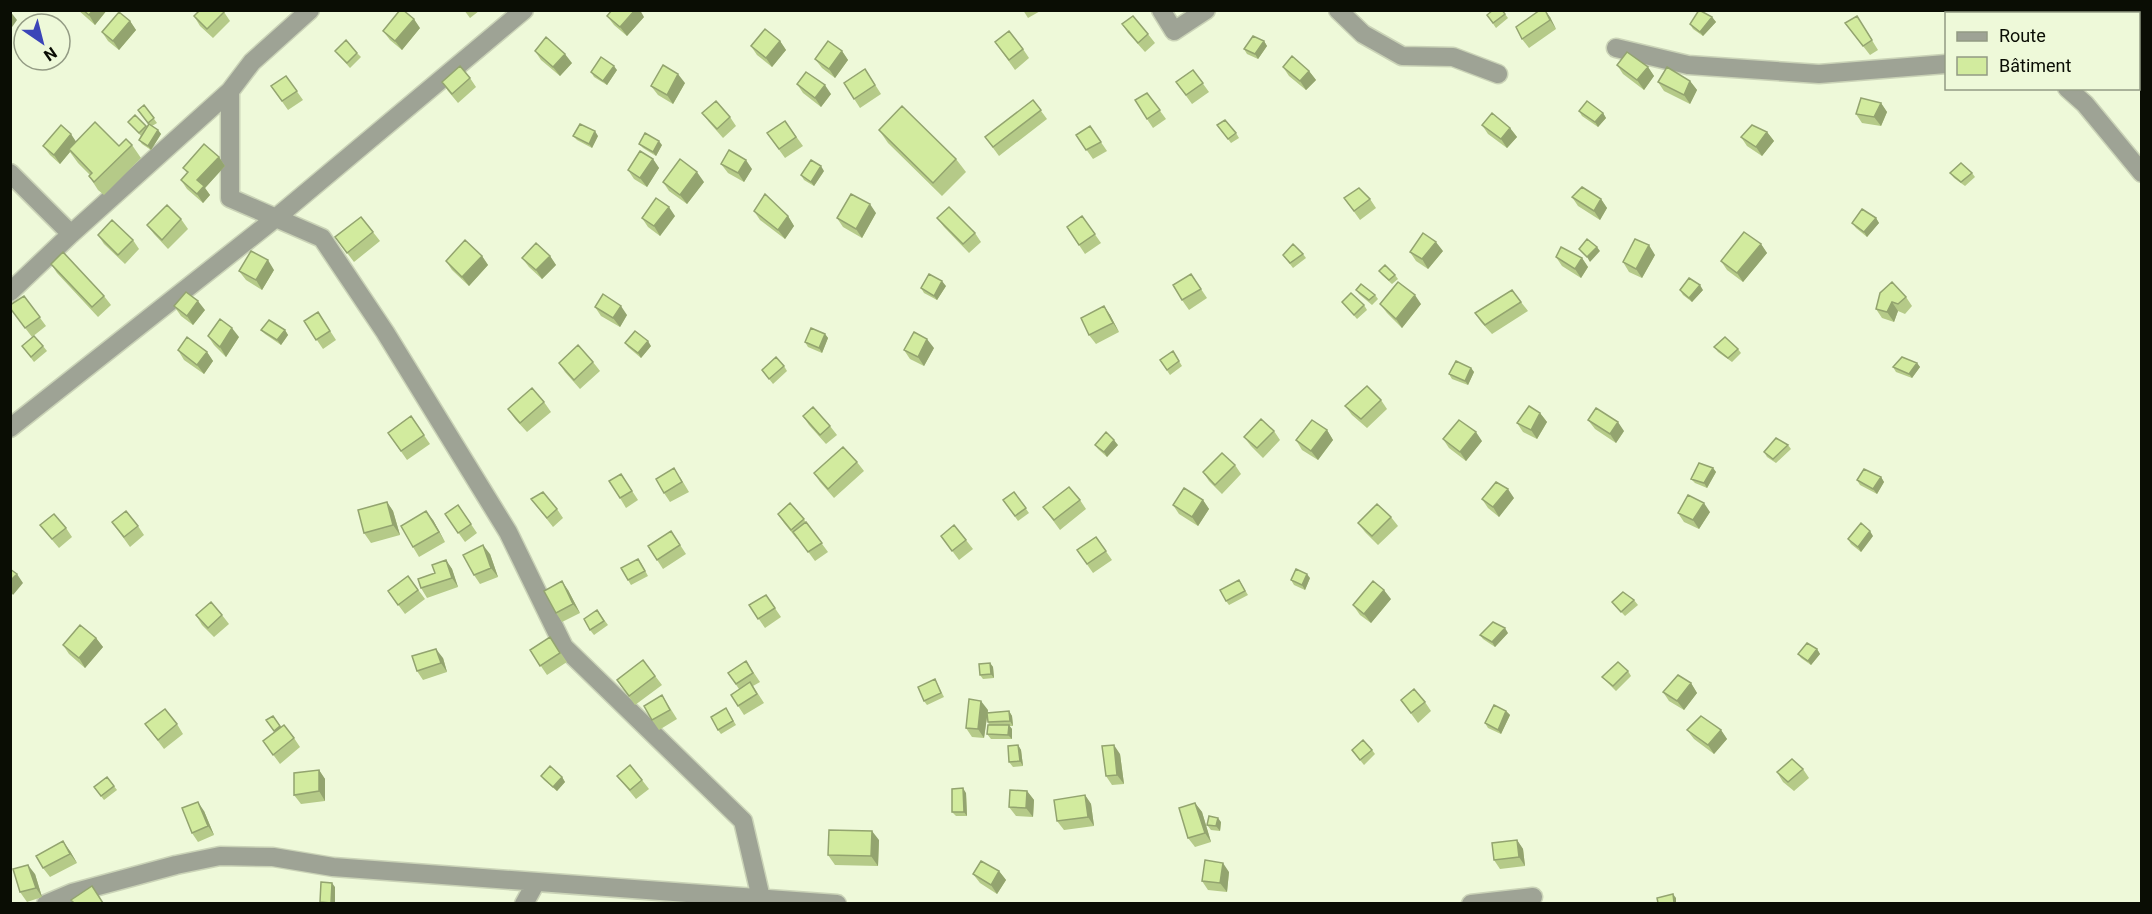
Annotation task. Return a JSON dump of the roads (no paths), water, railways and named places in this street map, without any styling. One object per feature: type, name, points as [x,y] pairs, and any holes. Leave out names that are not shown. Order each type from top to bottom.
[{"type":"street","points":[[10,292],[230,91],[252,62],[310,10]]},
{"type":"street","points":[[10,428],[277,217],[524,10]]},
{"type":"street","points":[[1161,10],[1174,31],[1206,10]]},
{"type":"street","points":[[1338,10],[1363,34],[1402,56],[1453,57],[1498,74]]},
{"type":"street","points":[[1616,48],[1688,65],[1819,74],[1945,64]]},
{"type":"street","points":[[2069,90],[2085,104],[2142,173]]},
{"type":"street","points":[[230,91],[230,198],[322,238],[386,332],[508,532],[564,647],[743,821],[761,898]]},
{"type":"street","points":[[10,173],[72,234]]},
{"type":"street","points":[[46,903],[72,893],[176,865],[220,856],[273,857],[333,867],[837,903]]},
{"type":"street","points":[[524,903],[536,882]]},
{"type":"street","points":[[1471,903],[1533,897]]}]
